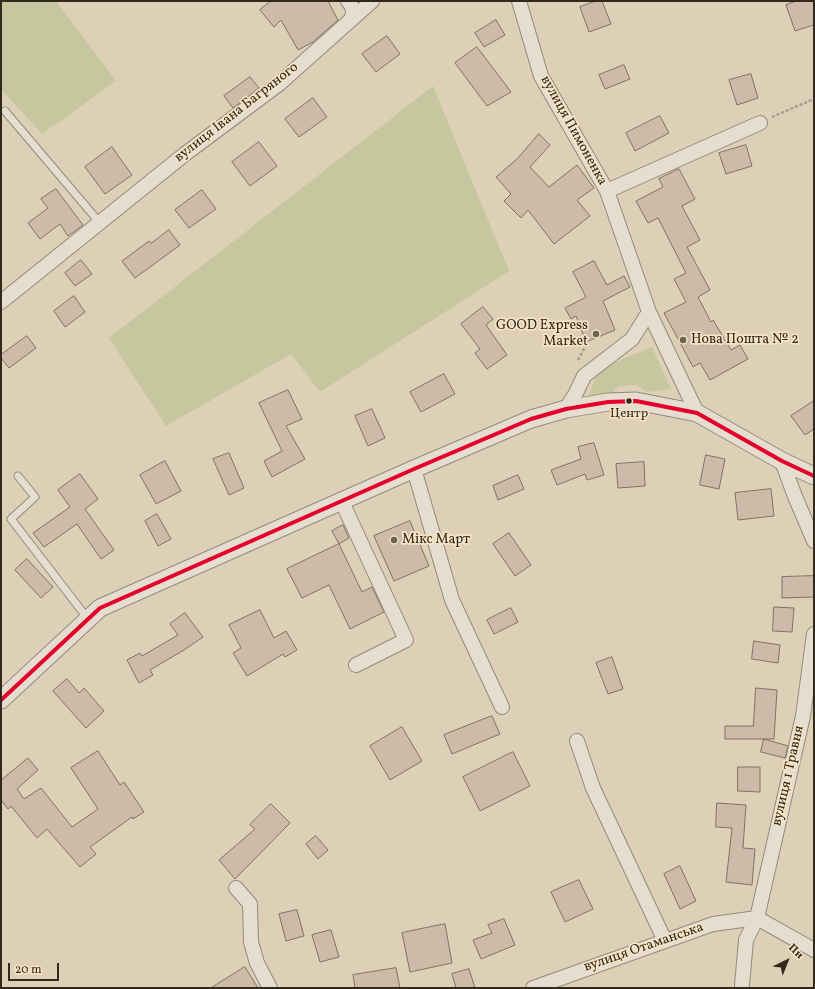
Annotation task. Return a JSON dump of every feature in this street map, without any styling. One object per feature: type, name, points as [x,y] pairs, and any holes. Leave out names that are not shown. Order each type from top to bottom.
[{"type":"street","points":[[348,1],[352,5],[354,12],[351,19]]},
{"type":"street","name":"вулиця Івана Багряного","points":[[1,302],[185,154],[279,84],[372,1]]},
{"type":"street","name":"вулиця Пимоненка","points":[[519,1],[541,76],[607,191],[649,312],[697,413]]},
{"type":"street","name":"вулиця Пимоненка","points":[[607,191],[760,123]]},
{"type":"street","points":[[566,409],[584,376],[632,339],[649,312]]},
{"type":"street","points":[[1,700],[100,608],[531,419],[566,409],[608,402],[636,401],[697,413],[782,461],[814,476]]},
{"type":"street","points":[[782,461],[814,541]]},
{"type":"street","points":[[414,469],[452,600],[502,707]]},
{"type":"street","points":[[342,502],[406,640],[356,665]]},
{"type":"street","name":"вулиця 1 Травня","points":[[742,984],[746,940],[757,918],[803,716],[814,634]]},
{"type":"street","points":[[577,741],[593,788],[665,941]]},
{"type":"street","points":[[236,888],[250,904],[251,942],[257,963],[270,988]]},
{"type":"street","points":[[757,918],[814,950]]},
{"type":"street","name":"вулиця Отаманська","points":[[533,988],[713,924],[757,918]]},
{"type":"lane","points":[[5,111],[100,223]]},
{"type":"lane","points":[[18,476],[36,497],[11,519],[88,619]]},
{"type":"path","points":[[760,123],[814,99]]},
{"type":"green space","points":[[1,1],[56,1],[116,81],[42,134],[1,89]]},
{"type":"green space","points":[[433,86],[509,271],[320,392],[291,354],[166,426],[109,338]]},
{"type":"green space","points":[[652,347],[671,389],[647,392],[637,385],[618,386],[611,395],[589,395],[597,373],[622,359]]},
{"type":"building","points":[[271,1],[328,1],[338,20],[313,42],[298,50],[281,20],[274,27],[260,10]]},
{"type":"building","points":[[596,1],[602,1],[611,24],[589,32],[580,7]]},
{"type":"building","points":[[797,1],[814,1],[814,25],[795,31],[786,5]]},
{"type":"building","points":[[496,20],[505,35],[484,47],[475,33]]},
{"type":"building","points":[[387,36],[400,54],[376,72],[362,54]]},
{"type":"building","points":[[477,47],[511,92],[487,106],[455,63]]},
{"type":"building","points":[[624,65],[630,79],[605,89],[599,75]]},
{"type":"building","points":[[751,74],[758,98],[737,105],[729,80]]},
{"type":"building","points":[[250,77],[259,88],[233,108],[224,96]]},
{"type":"building","points":[[313,98],[327,117],[299,137],[285,119]]},
{"type":"building","points":[[660,116],[669,133],[635,151],[626,133]]},
{"type":"building","points":[[539,134],[550,145],[530,167],[549,187],[577,165],[594,188],[577,200],[590,216],[554,244],[528,210],[521,218],[504,201],[511,194],[496,177],[517,159]]},
{"type":"building","points":[[259,142],[277,166],[250,186],[232,162]]},
{"type":"building","points":[[746,145],[752,166],[726,174],[719,153]]},
{"type":"building","points":[[112,147],[132,175],[105,194],[85,167]]},
{"type":"building","points":[[679,169],[695,199],[682,206],[700,240],[687,247],[710,290],[698,297],[711,322],[713,320],[731,350],[740,345],[748,359],[710,380],[700,363],[693,367],[664,313],[686,302],[674,279],[686,273],[658,218],[648,223],[636,201],[663,187],[659,179]]},
{"type":"building","points":[[56,189],[83,225],[68,236],[60,224],[40,239],[28,223],[48,208],[41,199]]},
{"type":"building","points":[[202,190],[216,209],[189,228],[175,210]]},
{"type":"building","points":[[169,230],[180,245],[135,278],[122,261],[149,241],[151,243]]},
{"type":"building","points":[[81,260],[92,274],[75,286],[65,273]]},
{"type":"building","points":[[594,261],[607,285],[624,276],[630,287],[603,301],[615,330],[586,342],[576,316],[571,319],[565,308],[586,297],[573,272]]},
{"type":"building","points":[[74,296],[85,312],[65,327],[54,311]]},
{"type":"building","points":[[483,307],[493,319],[486,325],[507,355],[487,369],[475,353],[480,349],[461,324]]},
{"type":"building","points":[[27,336],[36,348],[9,368],[1,358],[1,355]]},
{"type":"building","points":[[444,374],[455,394],[421,412],[410,392]]},
{"type":"building","points":[[288,390],[302,419],[286,426],[305,459],[272,477],[264,461],[282,451],[259,403]]},
{"type":"building","points":[[814,401],[814,429],[805,435],[791,416]]},
{"type":"building","points":[[372,409],[385,438],[368,446],[355,416]]},
{"type":"building","points":[[594,443],[604,475],[587,480],[585,474],[557,485],[551,470],[581,459],[578,447]]},
{"type":"building","points":[[229,453],[244,488],[229,495],[213,459]]},
{"type":"building","points":[[706,455],[725,459],[719,489],[700,485]]},
{"type":"building","points":[[165,461],[181,491],[156,504],[140,475]]},
{"type":"building","points":[[644,462],[645,486],[618,488],[616,464]]},
{"type":"building","points":[[80,474],[98,499],[85,509],[114,550],[101,559],[77,524],[44,547],[33,533],[70,507],[58,490]]},
{"type":"building","points":[[518,475],[524,489],[498,500],[493,486]]},
{"type":"building","points":[[771,489],[774,516],[738,520],[735,493]]},
{"type":"building","points":[[157,514],[171,539],[158,546],[145,521]]},
{"type":"building","points":[[410,521],[429,566],[394,581],[374,536]]},
{"type":"building","points":[[343,525],[349,538],[339,544],[332,531]]},
{"type":"building","points":[[509,533],[531,565],[515,576],[493,544]]},
{"type":"building","points":[[339,544],[362,592],[372,587],[384,612],[350,629],[329,585],[302,598],[287,569]]},
{"type":"building","points":[[27,559],[53,587],[41,598],[15,570]]},
{"type":"building","points":[[814,576],[814,597],[782,598],[782,577]]},
{"type":"building","points":[[774,607],[794,608],[792,632],[773,631]]},
{"type":"building","points":[[511,608],[518,622],[494,634],[487,620]]},
{"type":"building","points":[[260,610],[274,638],[286,631],[297,650],[285,657],[283,654],[247,676],[233,653],[241,648],[229,625]]},
{"type":"building","points":[[185,613],[203,637],[150,670],[153,675],[139,683],[127,660],[140,653],[142,656],[178,635],[170,624]]},
{"type":"building","points":[[754,641],[780,645],[778,663],[752,659]]},
{"type":"building","points":[[612,657],[623,689],[608,694],[596,663]]},
{"type":"building","points":[[67,679],[79,693],[84,688],[104,711],[86,728],[53,691]]},
{"type":"building","points":[[756,688],[777,690],[774,739],[725,739],[725,726],[753,726]]},
{"type":"building","points":[[492,716],[500,734],[452,754],[444,735]]},
{"type":"building","points":[[402,727],[422,761],[390,780],[370,746]]},
{"type":"building","points":[[764,739],[788,746],[785,758],[761,752]]},
{"type":"building","points":[[98,751],[120,785],[124,782],[144,812],[133,819],[132,817],[90,847],[96,854],[80,867],[47,829],[37,838],[11,806],[8,809],[1,800],[1,780],[28,758],[38,770],[17,789],[24,799],[41,788],[72,827],[98,809],[71,768]]},
{"type":"building","points":[[513,752],[530,786],[480,811],[463,777]]},
{"type":"building","points":[[738,767],[760,767],[760,792],[738,791]]},
{"type":"building","points":[[717,803],[746,805],[743,848],[755,849],[752,885],[726,882],[732,828],[716,827]]},
{"type":"building","points":[[271,804],[290,823],[235,879],[219,860],[255,829],[250,825]]},
{"type":"building","points":[[316,836],[328,850],[318,859],[306,844]]},
{"type":"building","points":[[680,866],[696,901],[680,909],[664,874]]},
{"type":"building","points":[[579,880],[593,909],[565,922],[551,892]]},
{"type":"building","points":[[297,910],[304,936],[286,941],[279,914]]},
{"type":"building","points":[[504,919],[515,945],[481,959],[473,940],[492,933],[488,925]]},
{"type":"building","points":[[445,924],[452,963],[410,972],[402,933]]},
{"type":"building","points":[[331,930],[339,957],[320,962],[312,935]]},
{"type":"building","points":[[245,967],[258,988],[211,988]]},
{"type":"building","points":[[396,968],[400,988],[355,988],[353,975]]},
{"type":"building","points":[[469,969],[475,988],[456,988],[452,974]]},
{"type":"transit line","points":[[1,700],[100,608],[531,419],[566,409],[608,402],[636,401],[697,413],[782,461],[814,476]]},
{"type":"place","name":"GOOD Express Market","points":[[596,334]]},
{"type":"place","name":"Нова Пошта № 2","points":[[683,340]]},
{"type":"place","name":"Центр","points":[[629,401]]},
{"type":"place","name":"Мікс Март","points":[[394,540]]}]
